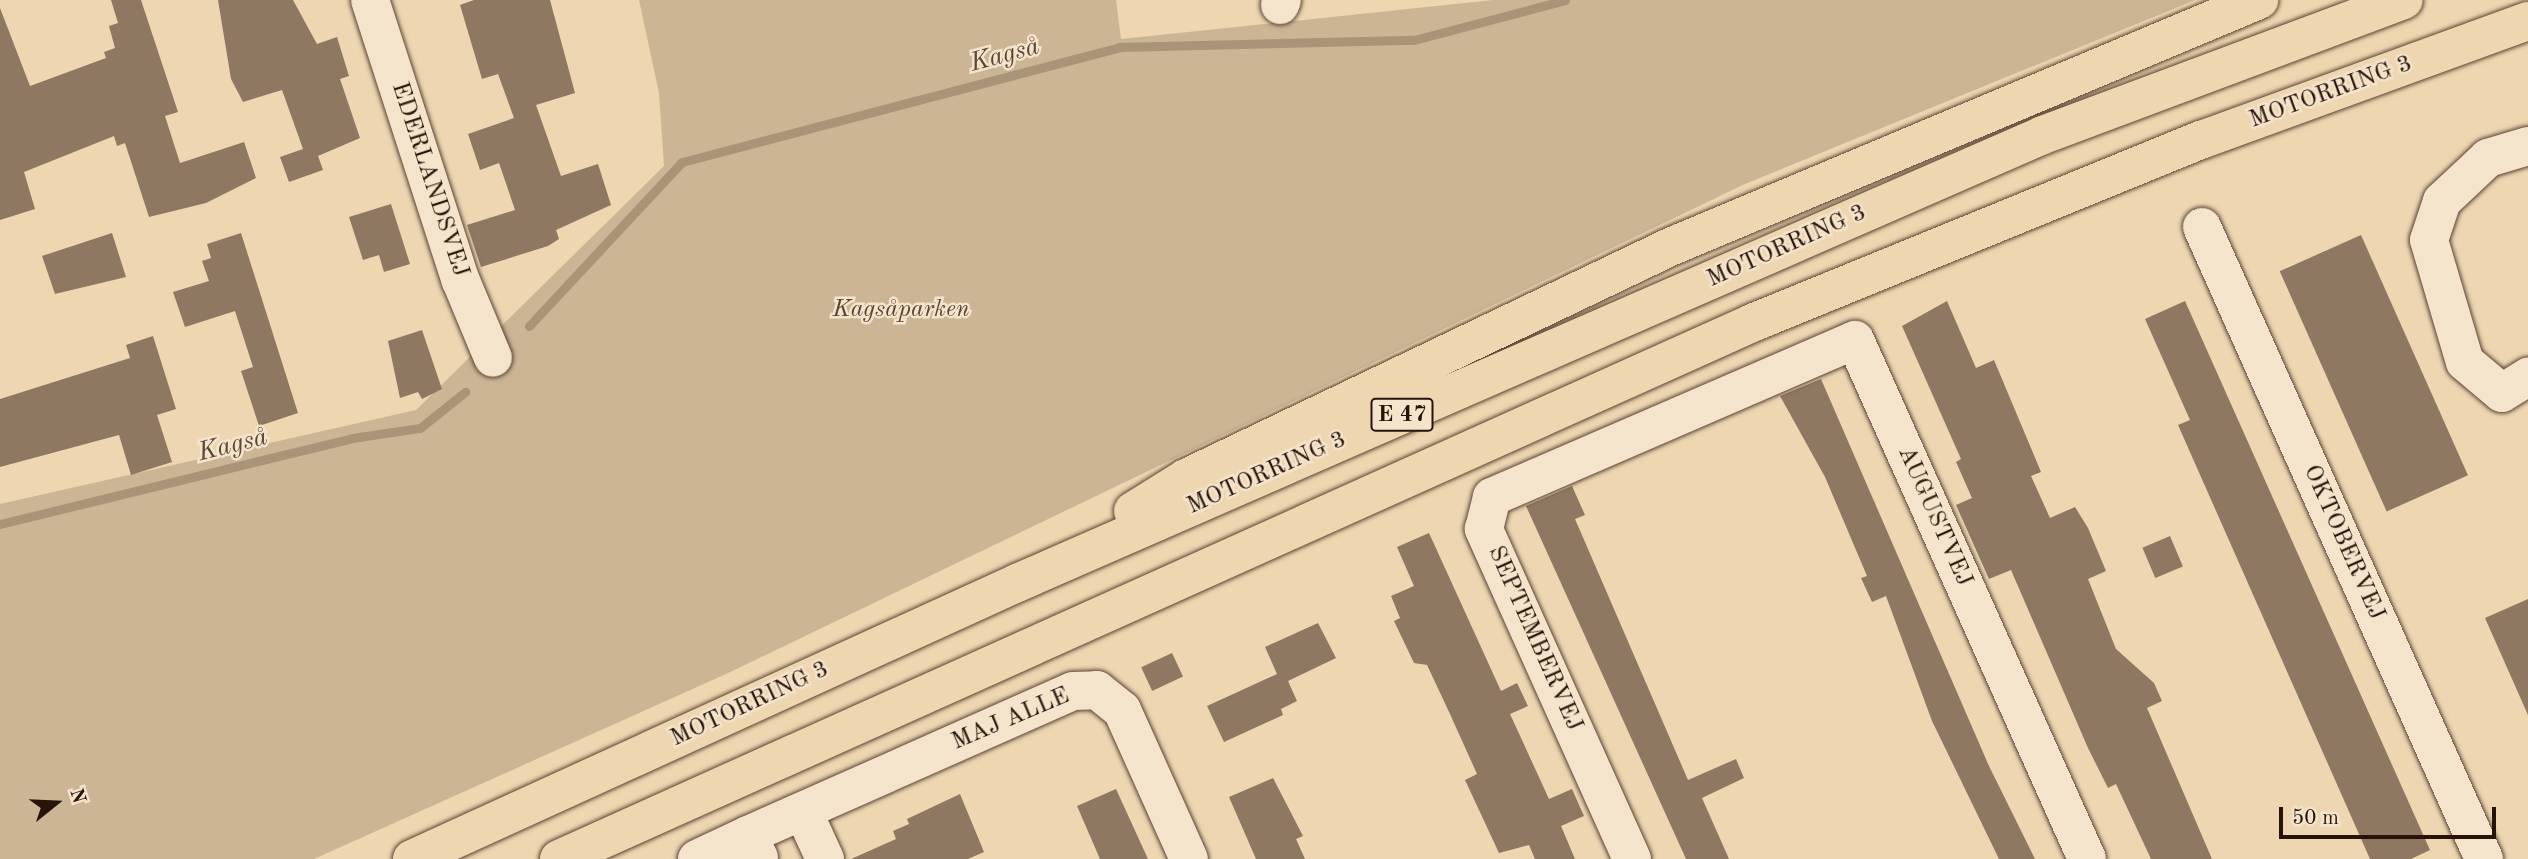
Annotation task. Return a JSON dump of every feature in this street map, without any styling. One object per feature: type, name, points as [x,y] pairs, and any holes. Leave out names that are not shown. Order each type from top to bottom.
[{"type":"highway","points":[[1017,583],[1186,478],[1670,247],[2259,0]]},
{"type":"highway","name":"MOTORRING 3","points":[[412,859],[1017,583],[2043,135],[2404,0]]},
{"type":"highway","name":"MOTORRING 3","points":[[559,859],[1752,323],[2201,140],[2528,21]]},
{"type":"street","name":"EDERLANDSVEJ","points":[[370,0],[461,281],[494,358]]},
{"type":"street","points":[[2528,146],[2488,158],[2442,201],[2429,240],[2465,362],[2502,393],[2528,377]]},
{"type":"street","name":"OKTOBERVEJ","points":[[2202,227],[2484,859]]},
{"type":"street","name":"AUGUSTVEJ","points":[[1689,413],[1855,340],[2087,859]]},
{"type":"street","name":"SEPTEMBERVEJ","points":[[1632,859],[1484,529],[1492,497],[1689,413]]},
{"type":"street","name":"MAJ ALLE","points":[[697,859],[754,847],[803,811],[1073,691],[1097,690],[1122,709],[1189,859]]},
{"type":"street","points":[[803,811],[825,859]]},
{"type":"green space","name":"Kagsåparken","points":[[639,0],[1116,0],[1121,39],[1493,0],[2195,0],[1745,184],[726,674],[314,859],[0,859],[0,504],[416,410],[664,166],[659,93]]},
{"type":"building","points":[[111,0],[141,0],[178,112],[165,116],[180,163],[244,142],[256,178],[206,203],[149,217],[125,143],[117,146],[114,136],[24,172],[35,209],[0,220],[0,8],[30,86],[106,58],[104,52],[115,48],[109,26],[118,23]]},
{"type":"building","points":[[218,0],[293,0],[317,44],[337,37],[349,76],[340,79],[360,138],[318,156],[323,170],[289,182],[280,157],[303,149],[282,90],[243,102],[231,79]]},
{"type":"building","points":[[474,0],[550,0],[575,93],[536,105],[561,176],[598,164],[611,205],[556,230],[559,239],[548,246],[481,267],[467,225],[515,210],[499,163],[480,170],[468,134],[514,118],[498,74],[482,79],[460,5]]},
{"type":"building","points":[[391,204],[410,264],[384,272],[379,255],[363,260],[349,217]]},
{"type":"building","points":[[112,233],[126,277],[55,294],[42,256]]},
{"type":"building","points":[[241,233],[298,413],[259,426],[241,371],[253,367],[235,311],[185,327],[173,292],[209,281],[202,261],[211,258],[207,244]]},
{"type":"building","points":[[2361,235],[2468,475],[2387,511],[2280,271]]},
{"type":"building","points":[[1947,301],[1976,368],[1994,360],[2041,472],[2031,476],[2050,518],[2075,507],[2088,528],[2106,571],[2088,579],[2116,649],[2154,683],[2162,701],[2147,708],[2212,859],[2151,859],[2116,784],[2108,788],[2088,748],[2011,570],[1989,579],[1956,505],[1972,498],[1956,462],[1961,459],[1902,326]]},
{"type":"building","points":[[2185,301],[2430,850],[2411,859],[2370,859],[2178,425],[2190,420],[2145,319]]},
{"type":"building","points":[[422,330],[442,389],[422,399],[418,392],[400,398],[388,341]]},
{"type":"building","points":[[153,336],[176,409],[157,415],[172,462],[131,475],[119,435],[0,467],[0,399],[130,358],[126,345]]},
{"type":"building","points":[[1821,379],[1989,766],[2035,859],[1999,859],[1932,721],[1886,596],[1872,602],[1861,578],[1867,576],[1825,477],[1780,396]]},
{"type":"building","points":[[1572,486],[1585,515],[1575,519],[1688,780],[1736,759],[1744,778],[1702,798],[1729,859],[1686,859],[1526,506]]},
{"type":"building","points":[[1429,533],[1501,691],[1517,683],[1528,706],[1510,714],[1549,799],[1572,789],[1584,816],[1561,826],[1575,859],[1535,859],[1529,845],[1499,853],[1465,780],[1477,774],[1427,665],[1414,663],[1394,621],[1400,618],[1391,596],[1414,586],[1397,547]]},
{"type":"building","points":[[2170,536],[2183,566],[2155,578],[2142,548]]},
{"type":"building","points":[[2528,599],[2528,715],[2485,618]]},
{"type":"building","points":[[1318,623],[1336,658],[1288,681],[1297,701],[1281,709],[1283,715],[1224,742],[1207,706],[1277,674],[1265,647]]},
{"type":"building","points":[[1172,653],[1183,677],[1152,691],[1141,667]]},
{"type":"building","points":[[1273,778],[1303,836],[1296,839],[1305,859],[1256,859],[1229,797]]},
{"type":"building","points":[[1116,789],[1148,859],[1100,859],[1077,806]]},
{"type":"building","points":[[960,794],[984,852],[968,859],[851,859],[896,839],[893,831],[909,824],[907,819]]},
{"type":"waterway","name":"Kagså","points":[[529,326],[682,162],[1119,47],[1414,40],[1565,0]]},
{"type":"waterway","name":"Kagså","points":[[0,524],[352,438],[420,428],[465,392]]}]
